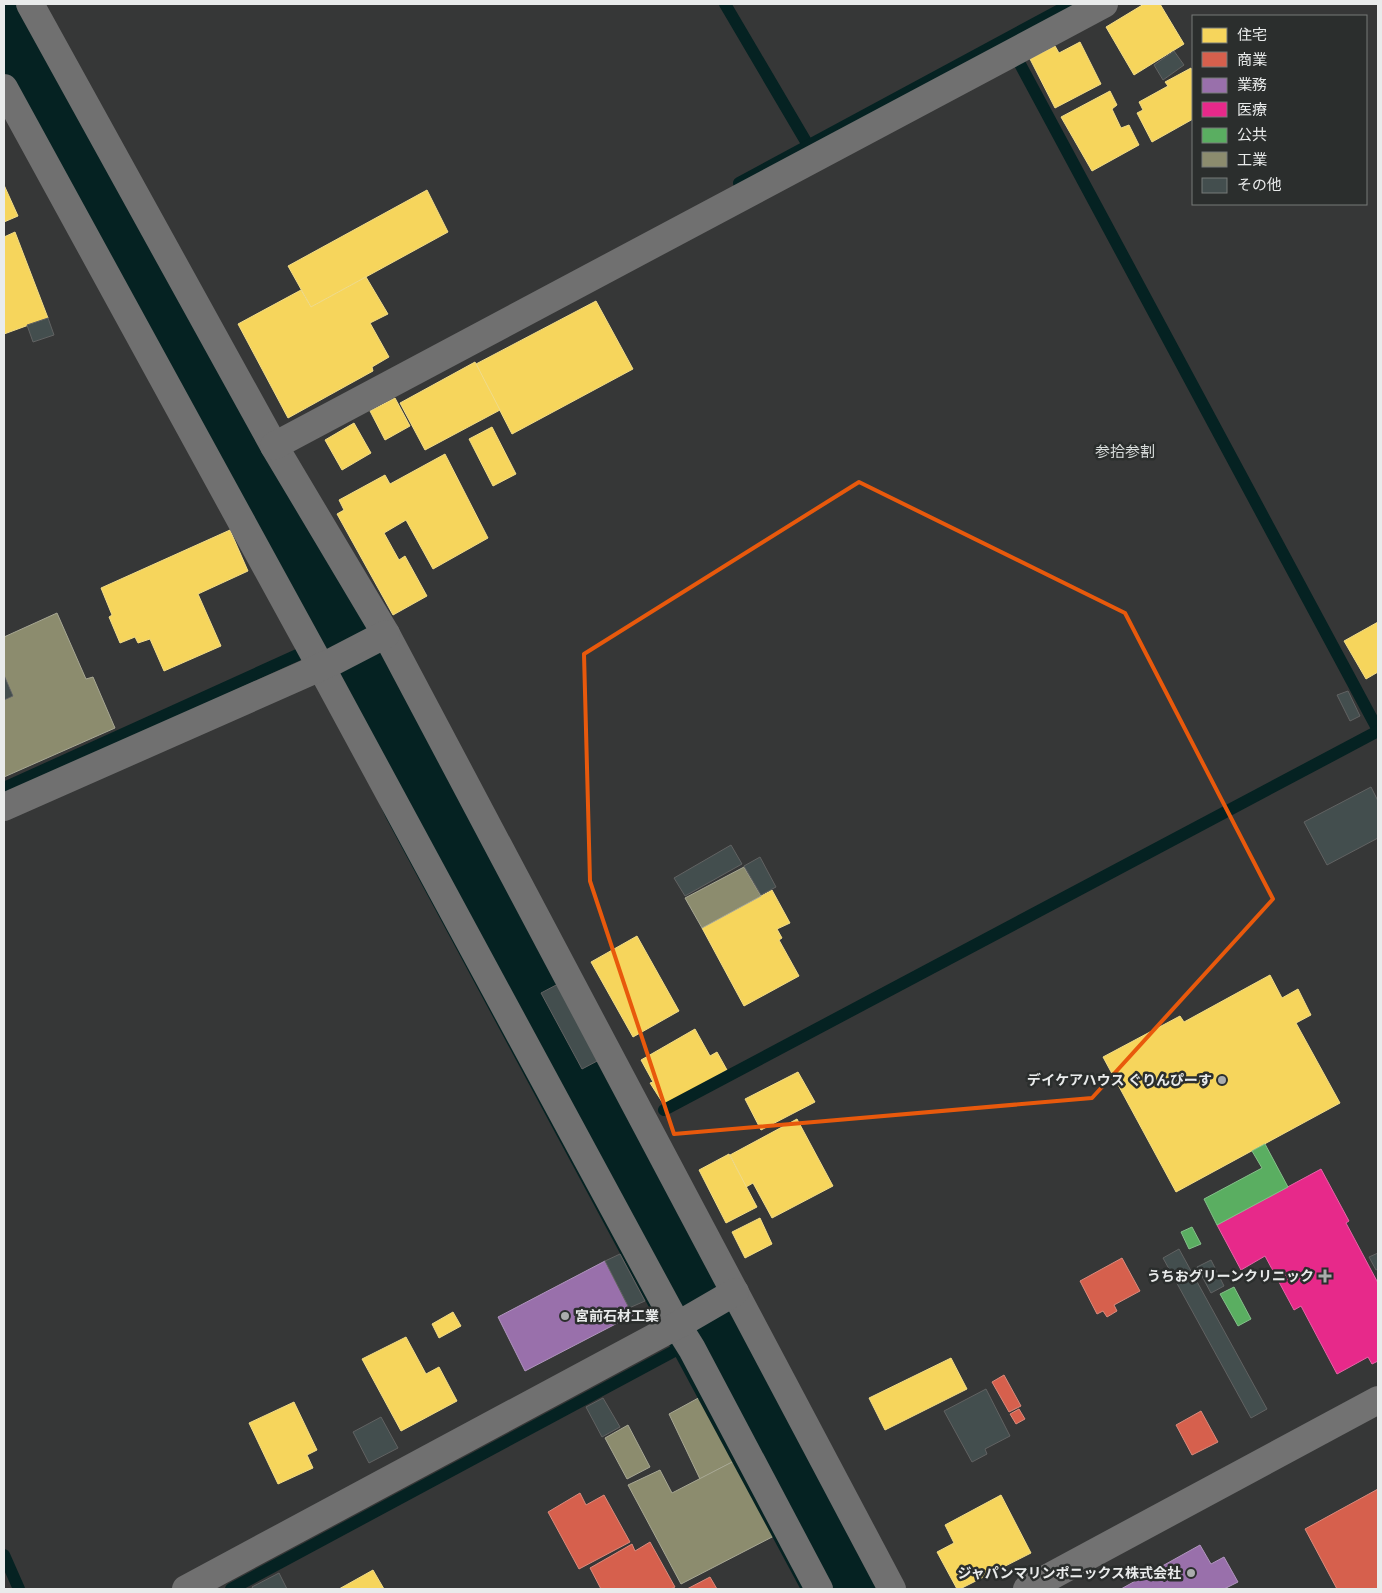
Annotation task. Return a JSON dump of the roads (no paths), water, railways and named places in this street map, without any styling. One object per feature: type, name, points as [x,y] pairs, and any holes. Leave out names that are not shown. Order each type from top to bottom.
[{"type":"street","points":[[30,4],[274,446],[375,640],[735,1292],[892,1589]]},
{"type":"street","points":[[274,446],[1104,4]]},
{"type":"street","points":[[4,88],[689,1328],[820,1589]]},
{"type":"street","points":[[4,807],[319,657],[375,640]]},
{"type":"street","points":[[186,1589],[689,1328],[735,1292]]},
{"type":"street","points":[[1026,1589],[1378,1400]]},
{"type":"waterway","points":[[725,4],[808,145]]},
{"type":"waterway","points":[[739,183],[1071,4]]},
{"type":"waterway","points":[[4,30],[354,673],[386,728],[420,802],[843,1589]]},
{"type":"waterway","points":[[1020,64],[1378,730]]},
{"type":"waterway","points":[[236,455],[248,449]]},
{"type":"waterway","points":[[4,788],[335,638]]},
{"type":"waterway","points":[[664,1110],[1378,731]]},
{"type":"waterway","points":[[604,1144],[613,1138]]},
{"type":"waterway","points":[[231,1589],[706,1334]]},
{"type":"waterway","points":[[4,1555],[19,1589]]},
{"type":"place","name":"デイケアハウス ぐりんぴーす","points":[[1222,1080]]},
{"type":"place","name":"うちおグリーンクリニック","points":[[1325,1276]]},
{"type":"place","name":"宮前石材工業","points":[[565,1316]]},
{"type":"place","name":"ジャパンマリンポニックス株式会社","points":[[1191,1573]]},
{"type":"district","name":"参拾参割","points":[[1125,451]]}]
